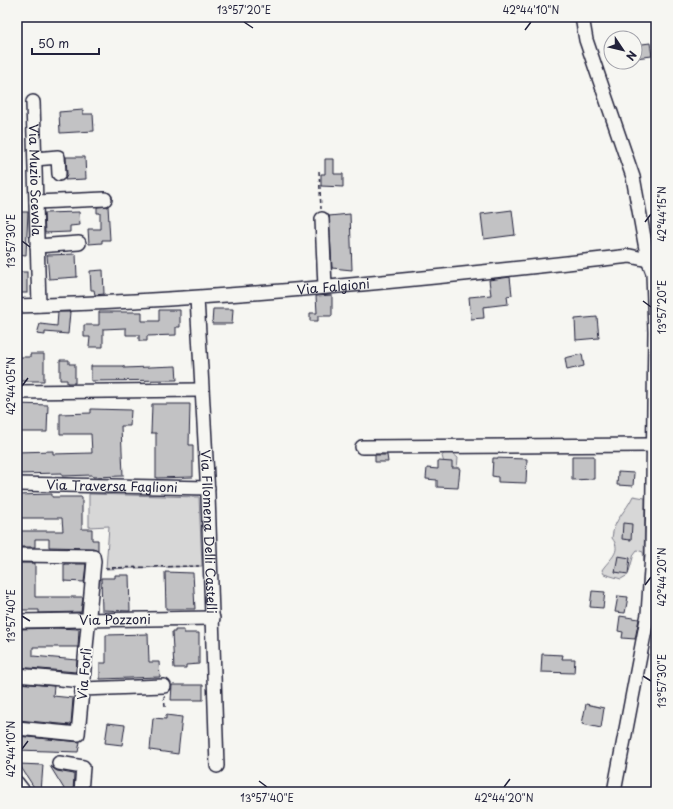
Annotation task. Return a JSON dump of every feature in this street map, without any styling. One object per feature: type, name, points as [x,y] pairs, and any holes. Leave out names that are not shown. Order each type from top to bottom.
[{"type":"street","points":[[582,17],[586,40],[633,177],[648,260],[653,273],[656,332],[652,445],[652,555],[648,614],[614,792]]},
{"type":"street","name":"Via Muzio Scevola","points":[[33,102],[39,305]]},
{"type":"street","points":[[35,158],[58,157],[59,174]]},
{"type":"street","points":[[36,202],[105,199]]},
{"type":"street","points":[[322,219],[324,287]]},
{"type":"street","points":[[38,246],[79,244]]},
{"type":"street","name":"Via Falgioni","points":[[17,306],[197,298],[416,280],[630,256],[648,260]]},
{"type":"street","name":"Via FIlomena Delli Castelli","points":[[197,298],[208,488],[217,766]]},
{"type":"street","points":[[17,392],[202,390]]},
{"type":"street","points":[[362,447],[652,445]]},
{"type":"street","name":"Via Traversa Faglioni","points":[[17,484],[208,488]]},
{"type":"street","points":[[17,555],[92,562]]},
{"type":"street","name":"Via Forlì","points":[[17,728],[78,734],[89,621],[92,562]]},
{"type":"street","name":"Via Pozzoni","points":[[17,622],[213,618]]},
{"type":"street","points":[[17,674],[83,685],[164,686]]},
{"type":"street","points":[[59,763],[83,767],[81,792]]},
{"type":"path","points":[[319,171],[322,219]]},
{"type":"path","points":[[92,562],[211,565]]},
{"type":"shaded area","points":[[445,452],[451,452],[458,458],[457,469],[453,471],[444,463],[442,456]]},
{"type":"shaded area","points":[[89,494],[199,497],[202,566],[106,569],[109,526],[89,527]]},
{"type":"shaded area","points":[[633,496],[645,498],[644,561],[643,552],[637,550],[634,554],[628,575],[621,579],[604,574],[602,570],[616,551],[615,543],[612,538],[613,531],[615,525]]},
{"type":"building","points":[[650,43],[652,56],[643,57],[643,44]]},
{"type":"building","points":[[83,110],[83,114],[93,114],[94,131],[60,133],[59,112]]},
{"type":"building","points":[[66,157],[85,157],[86,179],[65,180],[67,174]]},
{"type":"building","points":[[325,159],[334,159],[334,174],[343,174],[343,187],[321,186],[321,174],[325,174]]},
{"type":"building","points":[[108,206],[110,240],[102,240],[102,243],[89,244],[88,229],[100,229],[100,213],[97,213],[97,207]]},
{"type":"building","points":[[512,210],[515,235],[484,239],[481,214]]},
{"type":"building","points":[[17,212],[28,212],[26,255],[17,254]]},
{"type":"building","points":[[79,212],[80,225],[70,226],[70,232],[45,233],[44,213]]},
{"type":"building","points":[[350,214],[352,270],[332,268],[329,216]]},
{"type":"building","points":[[76,254],[77,277],[49,279],[47,255]]},
{"type":"building","points":[[103,270],[104,294],[95,295],[94,290],[91,290],[90,271]]},
{"type":"building","points":[[17,272],[27,272],[27,293],[17,293]]},
{"type":"building","points":[[510,277],[512,295],[507,296],[508,304],[483,307],[484,318],[471,319],[469,297],[491,295],[489,280]]},
{"type":"building","points":[[332,295],[332,316],[318,316],[318,321],[310,321],[310,313],[317,313],[316,296]]},
{"type":"building","points":[[213,309],[233,309],[232,324],[212,324]]},
{"type":"building","points":[[159,310],[180,310],[180,327],[176,327],[176,335],[147,336],[147,341],[139,341],[139,335],[126,335],[126,328],[103,329],[103,347],[89,347],[90,337],[84,337],[84,325],[99,325],[99,312],[142,312],[142,321],[159,321]]},
{"type":"building","points":[[58,312],[70,312],[68,334],[45,332],[45,335],[37,334],[40,324],[57,326]]},
{"type":"building","points":[[597,317],[599,338],[576,340],[575,319]]},
{"type":"building","points":[[30,354],[44,354],[44,381],[17,381],[17,357],[30,357]]},
{"type":"building","points":[[582,354],[584,366],[567,370],[565,358]]},
{"type":"building","points":[[60,360],[69,360],[69,364],[75,364],[75,383],[67,383],[67,380],[60,380]]},
{"type":"building","points":[[91,366],[124,366],[124,368],[176,366],[177,380],[91,381]]},
{"type":"building","points":[[17,404],[48,405],[47,432],[17,432]]},
{"type":"building","points":[[152,404],[190,404],[189,445],[193,445],[193,477],[156,478],[156,433],[151,433]]},
{"type":"building","points":[[91,409],[131,410],[130,426],[121,426],[123,476],[62,476],[62,473],[17,474],[17,452],[53,451],[53,454],[92,453],[91,434],[60,434],[60,414],[91,413]]},
{"type":"building","points":[[375,455],[387,455],[388,462],[375,462]]},
{"type":"building","points":[[572,456],[594,456],[594,479],[572,480]]},
{"type":"building","points":[[493,458],[527,459],[526,483],[498,482],[498,477],[492,476]]},
{"type":"building","points":[[438,461],[452,462],[452,468],[460,468],[458,488],[437,487],[437,480],[426,479],[427,468],[438,469]]},
{"type":"building","points":[[618,472],[634,473],[633,486],[617,485]]},
{"type":"building","points":[[52,494],[52,497],[82,497],[82,529],[92,529],[92,540],[98,540],[98,550],[93,548],[49,547],[49,539],[35,539],[35,547],[17,547],[17,531],[63,531],[62,518],[17,518],[17,495]]},
{"type":"building","points":[[623,523],[632,524],[631,540],[622,539]]},
{"type":"building","points":[[618,556],[630,558],[628,574],[615,572]]},
{"type":"building","points":[[17,563],[35,563],[35,597],[83,597],[81,612],[39,613],[39,610],[17,610]]},
{"type":"building","points":[[64,564],[86,564],[84,582],[64,581]]},
{"type":"building","points":[[165,572],[193,573],[195,609],[166,609]]},
{"type":"building","points":[[115,575],[129,575],[130,611],[102,610],[101,578],[115,578]]},
{"type":"building","points":[[592,591],[605,592],[603,608],[590,607]]},
{"type":"building","points":[[618,596],[628,597],[625,613],[615,612]]},
{"type":"building","points":[[620,616],[639,619],[635,639],[622,638],[623,632],[618,631]]},
{"type":"building","points":[[17,629],[79,629],[78,647],[33,647],[33,656],[77,660],[76,672],[17,667]]},
{"type":"building","points":[[175,630],[184,630],[184,633],[199,633],[199,664],[186,665],[186,668],[174,668],[172,632],[175,632]]},
{"type":"building","points":[[148,634],[149,662],[159,662],[160,677],[100,679],[100,663],[106,663],[106,635]]},
{"type":"building","points":[[542,654],[563,655],[562,659],[575,659],[574,673],[541,672]]},
{"type":"building","points":[[17,683],[54,686],[53,696],[73,698],[71,725],[17,720]]},
{"type":"building","points":[[172,685],[203,685],[203,700],[171,700]]},
{"type":"building","points":[[586,704],[604,708],[601,728],[582,724]]},
{"type":"building","points":[[166,715],[182,717],[178,754],[150,750],[153,718],[166,719]]},
{"type":"building","points":[[108,723],[125,725],[122,745],[105,743]]},
{"type":"building","points":[[17,736],[80,742],[78,752],[17,750]]},
{"type":"building","points":[[19,764],[43,765],[41,792],[37,792]]},
{"type":"building","points":[[50,766],[57,771],[74,774],[73,792],[66,792]]}]
